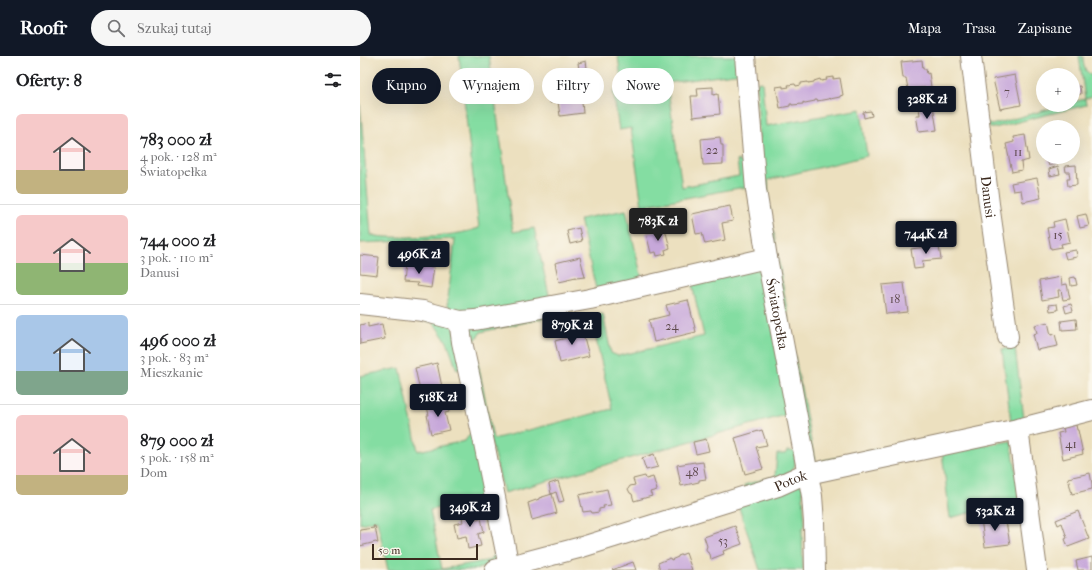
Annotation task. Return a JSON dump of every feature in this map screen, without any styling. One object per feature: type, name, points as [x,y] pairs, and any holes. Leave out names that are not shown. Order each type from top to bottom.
[{"type":"street","name":"Światopełka","points":[[745,56],[756,190],[767,258],[808,474],[813,508],[815,570]]},
{"type":"street","name":"Danusi","points":[[971,56],[990,212],[1008,337]]},
{"type":"street","points":[[360,304],[423,311],[460,321],[482,319],[590,300],[767,258]]},
{"type":"street","points":[[460,321],[462,342],[483,438],[502,568]]},
{"type":"street","name":"Potok","points":[[502,568],[582,548],[778,486],[808,474],[1018,429],[1092,410]]},
{"type":"street","points":[[1018,429],[1037,570]]},
{"type":"green space","points":[[459,56],[489,56],[491,68],[460,68]]},
{"type":"green space","points":[[618,56],[739,56],[742,73],[674,82],[674,68],[620,68]]},
{"type":"green space","points":[[1079,56],[1083,56],[1084,68],[1089,74],[1092,75],[1092,97],[1085,99]]},
{"type":"green space","points":[[762,82],[766,126],[861,109],[867,156],[768,180],[769,204],[795,357],[815,462],[1008,423],[812,467],[761,198],[757,83]]},
{"type":"green space","points":[[1085,99],[1086,105],[1080,106],[1080,100]]},
{"type":"green space","points":[[360,103],[371,235],[380,237],[435,236],[462,233],[479,228],[465,104],[496,104],[513,232],[534,228],[550,299],[469,317],[447,307],[455,239],[360,243]]},
{"type":"green space","points":[[615,104],[670,104],[682,187],[739,176],[737,160],[747,168],[749,188],[739,188],[642,206],[631,128],[619,130]]},
{"type":"green space","points":[[1038,112],[1058,112],[994,128],[990,128],[985,121],[991,125]]},
{"type":"green space","points":[[626,210],[642,279],[596,289],[580,219]]},
{"type":"green space","points":[[761,266],[789,414],[504,493],[466,344],[471,327],[556,310],[559,315],[481,332],[474,342],[493,439],[612,409],[591,317],[603,314],[611,353],[618,356],[704,336],[691,280]]},
{"type":"green space","points":[[396,314],[435,318],[448,324],[453,328],[457,336],[464,367],[457,370],[447,342],[433,322],[389,317]]},
{"type":"green space","points":[[1015,348],[1024,419],[1011,422],[1002,349]]},
{"type":"green space","points":[[400,368],[418,451],[465,441],[472,431],[486,498],[430,510],[442,569],[490,560],[497,550],[500,551],[497,562],[490,566],[472,570],[388,570],[377,520],[360,524],[360,376]]},
{"type":"green space","points":[[1011,441],[1021,499],[950,518],[942,452]]},
{"type":"green space","points":[[787,451],[795,452],[795,465],[791,472],[746,490],[744,485],[775,476],[777,454],[785,454]]},
{"type":"green space","points":[[802,481],[805,525],[802,530],[803,570],[760,570],[738,505]]},
{"type":"building","points":[[922,60],[923,69],[926,69],[927,74],[929,73],[931,87],[908,89],[906,78],[903,78],[901,62]]},
{"type":"building","points":[[586,61],[587,68],[579,68],[578,63]]},
{"type":"building","points":[[1015,75],[1021,105],[1000,109],[993,79]]},
{"type":"building","points":[[833,77],[833,79],[840,78],[843,95],[840,97],[817,101],[815,100],[805,103],[803,102],[803,104],[790,104],[790,106],[780,108],[776,87],[783,86],[783,88],[789,87],[788,85],[795,84],[796,86],[801,85],[801,83],[814,82],[820,79],[821,81],[827,80],[826,78]]},
{"type":"building","points":[[713,87],[713,95],[718,94],[720,114],[693,117],[691,96],[698,96],[697,88]]},
{"type":"building","points":[[558,104],[582,104],[583,113],[560,116]]},
{"type":"building","points":[[933,106],[937,130],[919,132],[916,115],[920,115],[919,108]]},
{"type":"building","points":[[871,111],[872,116],[864,118],[863,112]]},
{"type":"building","points":[[1025,135],[1029,160],[1021,162],[1022,170],[1012,172],[1006,144],[1014,142],[1013,137]]},
{"type":"building","points":[[720,137],[721,145],[723,145],[723,164],[703,165],[701,139]]},
{"type":"building","points":[[1076,165],[1077,185],[1068,186],[1067,179],[1070,179],[1069,172],[1066,172],[1065,166]]},
{"type":"building","points":[[1058,166],[1060,174],[1050,176],[1049,169]]},
{"type":"building","points":[[1037,178],[1041,198],[1023,202],[1021,190],[1013,191],[1011,183]]},
{"type":"building","points":[[730,206],[733,221],[722,223],[725,240],[705,244],[702,233],[696,234],[692,214]]},
{"type":"building","points":[[1086,214],[1089,226],[1080,228],[1077,216]]},
{"type":"building","points":[[1065,219],[1070,242],[1061,244],[1062,247],[1051,249],[1047,228],[1054,227],[1053,222]]},
{"type":"building","points":[[579,228],[582,241],[570,244],[567,231]]},
{"type":"building","points":[[665,229],[670,248],[665,250],[666,254],[657,256],[656,252],[651,253],[646,233]]},
{"type":"building","points":[[938,240],[941,259],[922,261],[923,268],[914,269],[911,249],[932,246],[932,241]]},
{"type":"building","points":[[441,250],[449,251],[448,263],[440,263]]},
{"type":"building","points":[[1076,250],[1077,257],[1066,259],[1064,252]]},
{"type":"building","points":[[360,255],[379,257],[377,275],[360,273]]},
{"type":"building","points":[[580,257],[585,277],[576,277],[559,282],[555,263]]},
{"type":"building","points":[[405,264],[434,267],[431,288],[417,286],[418,283],[403,282]]},
{"type":"building","points":[[1061,277],[1062,285],[1067,284],[1070,299],[1063,300],[1061,290],[1058,290],[1059,297],[1042,300],[1039,281]]},
{"type":"building","points":[[1075,277],[1077,285],[1071,286],[1070,278]]},
{"type":"building","points":[[904,283],[908,312],[886,314],[882,285]]},
{"type":"building","points":[[688,300],[696,332],[654,342],[649,320],[669,315],[666,305]]},
{"type":"building","points":[[1057,304],[1058,310],[1050,311],[1049,305]]},
{"type":"building","points":[[1071,304],[1073,311],[1066,313],[1064,306]]},
{"type":"building","points":[[1076,319],[1077,329],[1062,330],[1061,321]]},
{"type":"building","points":[[1048,322],[1051,335],[1055,334],[1058,346],[1037,350],[1033,334],[1037,333],[1035,325]]},
{"type":"building","points":[[368,323],[368,327],[382,324],[385,339],[360,344],[360,325]]},
{"type":"building","points":[[581,326],[589,356],[560,363],[555,341],[566,338],[564,330]]},
{"type":"building","points":[[437,363],[442,387],[420,391],[415,368]]},
{"type":"building","points":[[447,403],[449,412],[445,413],[449,430],[431,434],[427,407]]},
{"type":"building","points":[[1076,425],[1083,454],[1063,459],[1058,433],[1064,432],[1063,428]]},
{"type":"building","points":[[762,430],[767,445],[756,447],[763,469],[745,474],[735,438]]},
{"type":"building","points":[[706,439],[709,451],[696,454],[693,442]]},
{"type":"building","points":[[654,454],[658,467],[646,470],[642,458]]},
{"type":"building","points":[[703,462],[706,479],[681,486],[677,465]]},
{"type":"building","points":[[1090,473],[1092,489],[1072,494],[1068,478]]},
{"type":"building","points":[[645,476],[646,479],[653,477],[657,490],[650,492],[652,496],[634,501],[632,494],[628,489],[630,486],[635,485],[633,479]]},
{"type":"building","points":[[558,481],[564,501],[559,502],[556,492],[551,494],[549,484]]},
{"type":"building","points":[[607,489],[611,505],[603,506],[604,508],[599,509],[599,512],[583,512],[579,495]]},
{"type":"building","points":[[552,494],[557,513],[532,520],[528,503]]},
{"type":"building","points":[[473,507],[476,519],[481,518],[484,532],[478,534],[481,546],[468,549],[466,536],[457,538],[454,524],[463,522],[460,509]]},
{"type":"building","points":[[1078,511],[1089,539],[1068,547],[1065,539],[1067,538],[1062,523],[1058,525],[1056,520]]},
{"type":"building","points":[[1005,516],[1010,544],[985,547],[981,519]]},
{"type":"building","points":[[373,526],[375,526],[378,543],[376,542],[360,546],[360,530],[374,528]]},
{"type":"building","points":[[735,526],[742,544],[723,551],[724,554],[711,559],[710,554],[706,549],[707,546],[704,537]]},
{"type":"building","points":[[686,553],[692,570],[660,570],[658,563],[670,558],[671,560]]},
{"type":"building","points":[[1092,557],[1092,570],[1078,570],[1076,561]]},
{"type":"building","points":[[633,562],[636,570],[612,570]]}]
